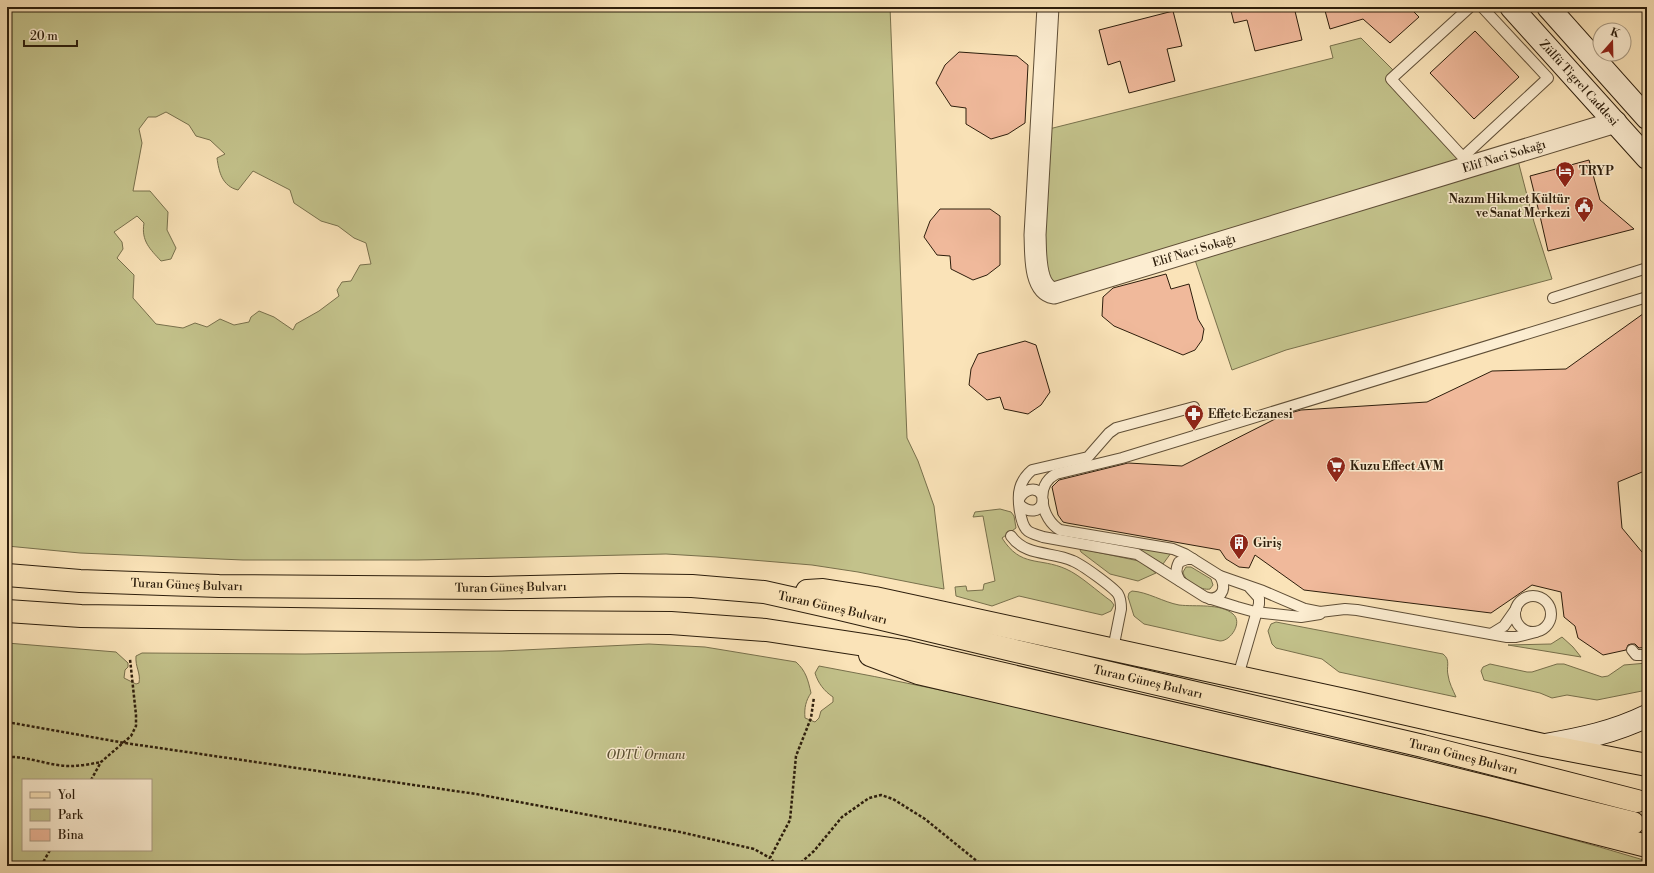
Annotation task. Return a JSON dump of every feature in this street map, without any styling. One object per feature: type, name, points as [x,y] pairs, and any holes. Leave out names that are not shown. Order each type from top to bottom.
[{"type":"main road","name":"Zülfü Tigrel Caddesi","points":[[1511,7],[1647,158]]},
{"type":"main road","points":[[1548,7],[1647,118]]},
{"type":"main road","name":"Turan Güneş Bulvarı","points":[[7,575],[80,581],[219,586],[488,588],[620,585],[692,586],[764,592],[1423,746],[1637,800]]},
{"type":"main road","points":[[764,592],[823,590],[876,598],[1238,676],[1641,766]]},
{"type":"main road","name":"Turan Güneş Bulvarı","points":[[7,610],[81,616],[671,623],[766,630],[904,651],[1410,768],[1633,823]]},
{"type":"main road","points":[[828,639],[918,674],[1482,804],[1644,844]]},
{"type":"main road","points":[[1543,745],[1600,734],[1626,726],[1647,716]]},
{"type":"street","name":"Elif Naci Sokağı","points":[[1048,7],[1035,235],[1037,265],[1040,280],[1048,292],[1054,293],[1467,162],[1616,122]]},
{"type":"lane","points":[[1470,7],[1391,80],[1467,162],[1548,78],[1482,7]]},
{"type":"lane","points":[[1553,298],[1647,268]]},
{"type":"lane","points":[[1334,611],[1320,612],[1305,609],[1220,576],[1193,559],[1173,549],[1060,530],[1049,521],[1046,516],[1043,488],[1049,477],[1056,474],[1122,458],[1647,298]]},
{"type":"lane","points":[[1194,407],[1116,428],[1109,433],[1088,457],[1032,470],[1023,480],[1020,488],[1021,518],[1024,526],[1028,531],[1034,534],[1137,554],[1180,582],[1210,599],[1256,612],[1312,617],[1345,609],[1357,610],[1491,634],[1516,637],[1536,632],[1546,626],[1549,622],[1550,611],[1545,601],[1534,597],[1528,597],[1523,600],[1504,626],[1491,634]]},
{"type":"lane","points":[[1020,502],[1022,494],[1028,490],[1035,490],[1043,498]]},
{"type":"lane","points":[[1020,502],[1027,510],[1034,511],[1041,507],[1043,498]]},
{"type":"lane","points":[[1011,536],[1018,545],[1027,550],[1074,561],[1118,594],[1122,603],[1113,649]]},
{"type":"lane","points":[[1180,582],[1176,576],[1176,570],[1179,562],[1187,559],[1193,559]]},
{"type":"lane","points":[[1210,599],[1216,598],[1223,591],[1224,586],[1220,576]]},
{"type":"lane","points":[[1238,676],[1259,604],[1255,593],[1246,586]]},
{"type":"lane","points":[[1516,609],[1515,615],[1519,626],[1524,630],[1536,632]]},
{"type":"lane","points":[[1632,650],[1636,655],[1647,653]]},
{"type":"path","points":[[92,779],[102,762],[125,743],[131,736],[136,726],[130,659]]},
{"type":"path","points":[[770,858],[790,820],[796,756],[811,718],[814,697]]},
{"type":"path","points":[[7,722],[125,743],[476,794],[680,832],[754,849],[770,858],[777,866]]},
{"type":"path","points":[[7,756],[68,766],[85,766],[102,762]]},
{"type":"path","points":[[797,866],[814,851],[842,817],[869,798],[881,796],[893,800],[925,819],[983,866]]},
{"type":"path","points":[[41,866],[49,851]]},
{"type":"green space","points":[[7,7],[890,7],[907,438],[918,461],[934,506],[944,589],[858,572],[812,565],[666,554],[418,560],[243,560],[80,553],[7,546]],"holes":[[[166,112],[189,125],[196,136],[210,140],[225,154],[217,158],[222,178],[228,185],[238,190],[253,171],[290,190],[294,203],[321,221],[338,226],[354,238],[366,243],[371,264],[360,265],[351,281],[342,282],[337,290],[339,296],[319,311],[296,324],[293,330],[274,317],[259,311],[251,317],[249,322],[234,325],[220,319],[207,327],[195,323],[183,328],[156,324],[133,298],[134,275],[117,258],[123,249],[122,242],[114,232],[137,216],[144,223],[143,229],[147,244],[161,261],[171,259],[176,248],[167,230],[168,212],[150,191],[133,191],[142,143],[139,129],[148,117],[156,117]]]},
{"type":"green space","points":[[1361,38],[1397,74],[1391,79],[1471,166],[1516,153],[1534,222],[1552,279],[1286,350],[1232,370],[1192,251],[1045,289],[1041,131],[1333,58],[1330,46]]},
{"type":"green space","points":[[1000,509],[1011,512],[1014,516],[1016,528],[1002,538],[1016,554],[1023,558],[1056,565],[1077,575],[1111,601],[1114,605],[1111,611],[1102,615],[1019,596],[992,606],[956,596],[955,587],[966,586],[967,591],[983,590],[984,584],[995,581],[983,516],[973,517],[975,512]]},
{"type":"green space","points":[[1137,548],[1171,553],[1163,564]]},
{"type":"green space","points":[[1082,549],[1139,561],[1156,573],[1138,581],[1110,574],[1081,552],[1080,550]]},
{"type":"green space","points":[[1186,567],[1191,567],[1211,579],[1213,585],[1210,589],[1198,587],[1190,582],[1183,572]]},
{"type":"green space","points":[[1132,591],[1144,593],[1179,605],[1221,608],[1236,617],[1236,626],[1232,635],[1220,641],[1144,624],[1134,616],[1128,597],[1129,593]]},
{"type":"green space","points":[[1276,622],[1443,654],[1448,661],[1449,678],[1456,697],[1339,672],[1322,659],[1276,648],[1272,644],[1268,631],[1271,624]]},
{"type":"green space","points":[[1562,637],[1581,657],[1508,645],[1551,644]]},
{"type":"green space","name":"ODTÜ Ormanı","points":[[7,643],[116,652],[128,663],[124,678],[136,684],[139,683],[139,673],[136,663],[136,656],[142,653],[305,654],[502,651],[649,644],[705,647],[796,662],[806,676],[811,693],[806,704],[805,718],[815,722],[819,718],[821,711],[833,702],[833,697],[827,692],[816,677],[815,673],[819,666],[986,700],[1503,821],[1647,861],[1647,866],[7,866]]},
{"type":"green space","points":[[1647,663],[1647,690],[1597,700],[1567,695],[1552,698],[1540,693],[1484,680],[1481,671],[1483,667],[1490,664],[1532,672],[1557,664],[1564,664],[1602,677],[1608,676],[1624,665]]},
{"type":"building","points":[[1230,7],[1294,7],[1302,40],[1255,51],[1247,20],[1234,23]]},
{"type":"building","points":[[1324,7],[1409,7],[1419,17],[1390,43],[1363,19],[1330,29]]},
{"type":"building","points":[[1173,11],[1182,46],[1167,49],[1175,81],[1129,93],[1120,61],[1108,65],[1099,30]]},
{"type":"building","points":[[1475,31],[1519,77],[1474,119],[1430,73]]},
{"type":"building","points":[[959,52],[1017,56],[1028,65],[1025,123],[1008,134],[991,139],[966,124],[966,108],[951,106],[936,83],[945,65]]},
{"type":"building","points":[[1589,160],[1600,200],[1634,229],[1548,251],[1530,176]]},
{"type":"building","points":[[940,209],[990,209],[1000,216],[1000,265],[987,275],[973,280],[951,269],[950,256],[937,255],[924,237],[930,221]]},
{"type":"building","points":[[1166,274],[1171,289],[1189,284],[1198,319],[1204,329],[1202,340],[1195,350],[1183,355],[1114,326],[1102,316],[1103,297],[1113,288]]},
{"type":"building","name":"Kuzu Effect AVM","points":[[1647,311],[1647,470],[1618,482],[1622,528],[1647,558],[1647,647],[1639,648],[1635,644],[1631,644],[1628,645],[1626,650],[1603,655],[1578,638],[1575,626],[1564,617],[1561,592],[1532,585],[1491,613],[1304,590],[1255,555],[1249,568],[1239,567],[1226,559],[1220,550],[1067,523],[1063,522],[1058,515],[1052,487],[1059,480],[1128,463],[1182,466],[1283,415],[1301,410],[1427,402],[1492,371],[1566,369]]},
{"type":"building","points":[[1025,341],[1036,345],[1050,392],[1041,405],[1028,414],[1004,409],[1000,397],[987,400],[969,385],[971,369],[978,354]]},
{"type":"tunnel","points":[[1633,823],[1647,827]]},
{"type":"place","name":"TRYP","points":[[1565,188]]},
{"type":"place","name":"Nazım Hikmet Kültür ve Sanat Merkezi","points":[[1584,223]]},
{"type":"place","name":"Effetc Eczanesi","points":[[1194,431]]},
{"type":"place","name":"Kuzu Effect AVM","points":[[1336,483]]},
{"type":"place","name":"Giriş","points":[[1239,560]]}]
